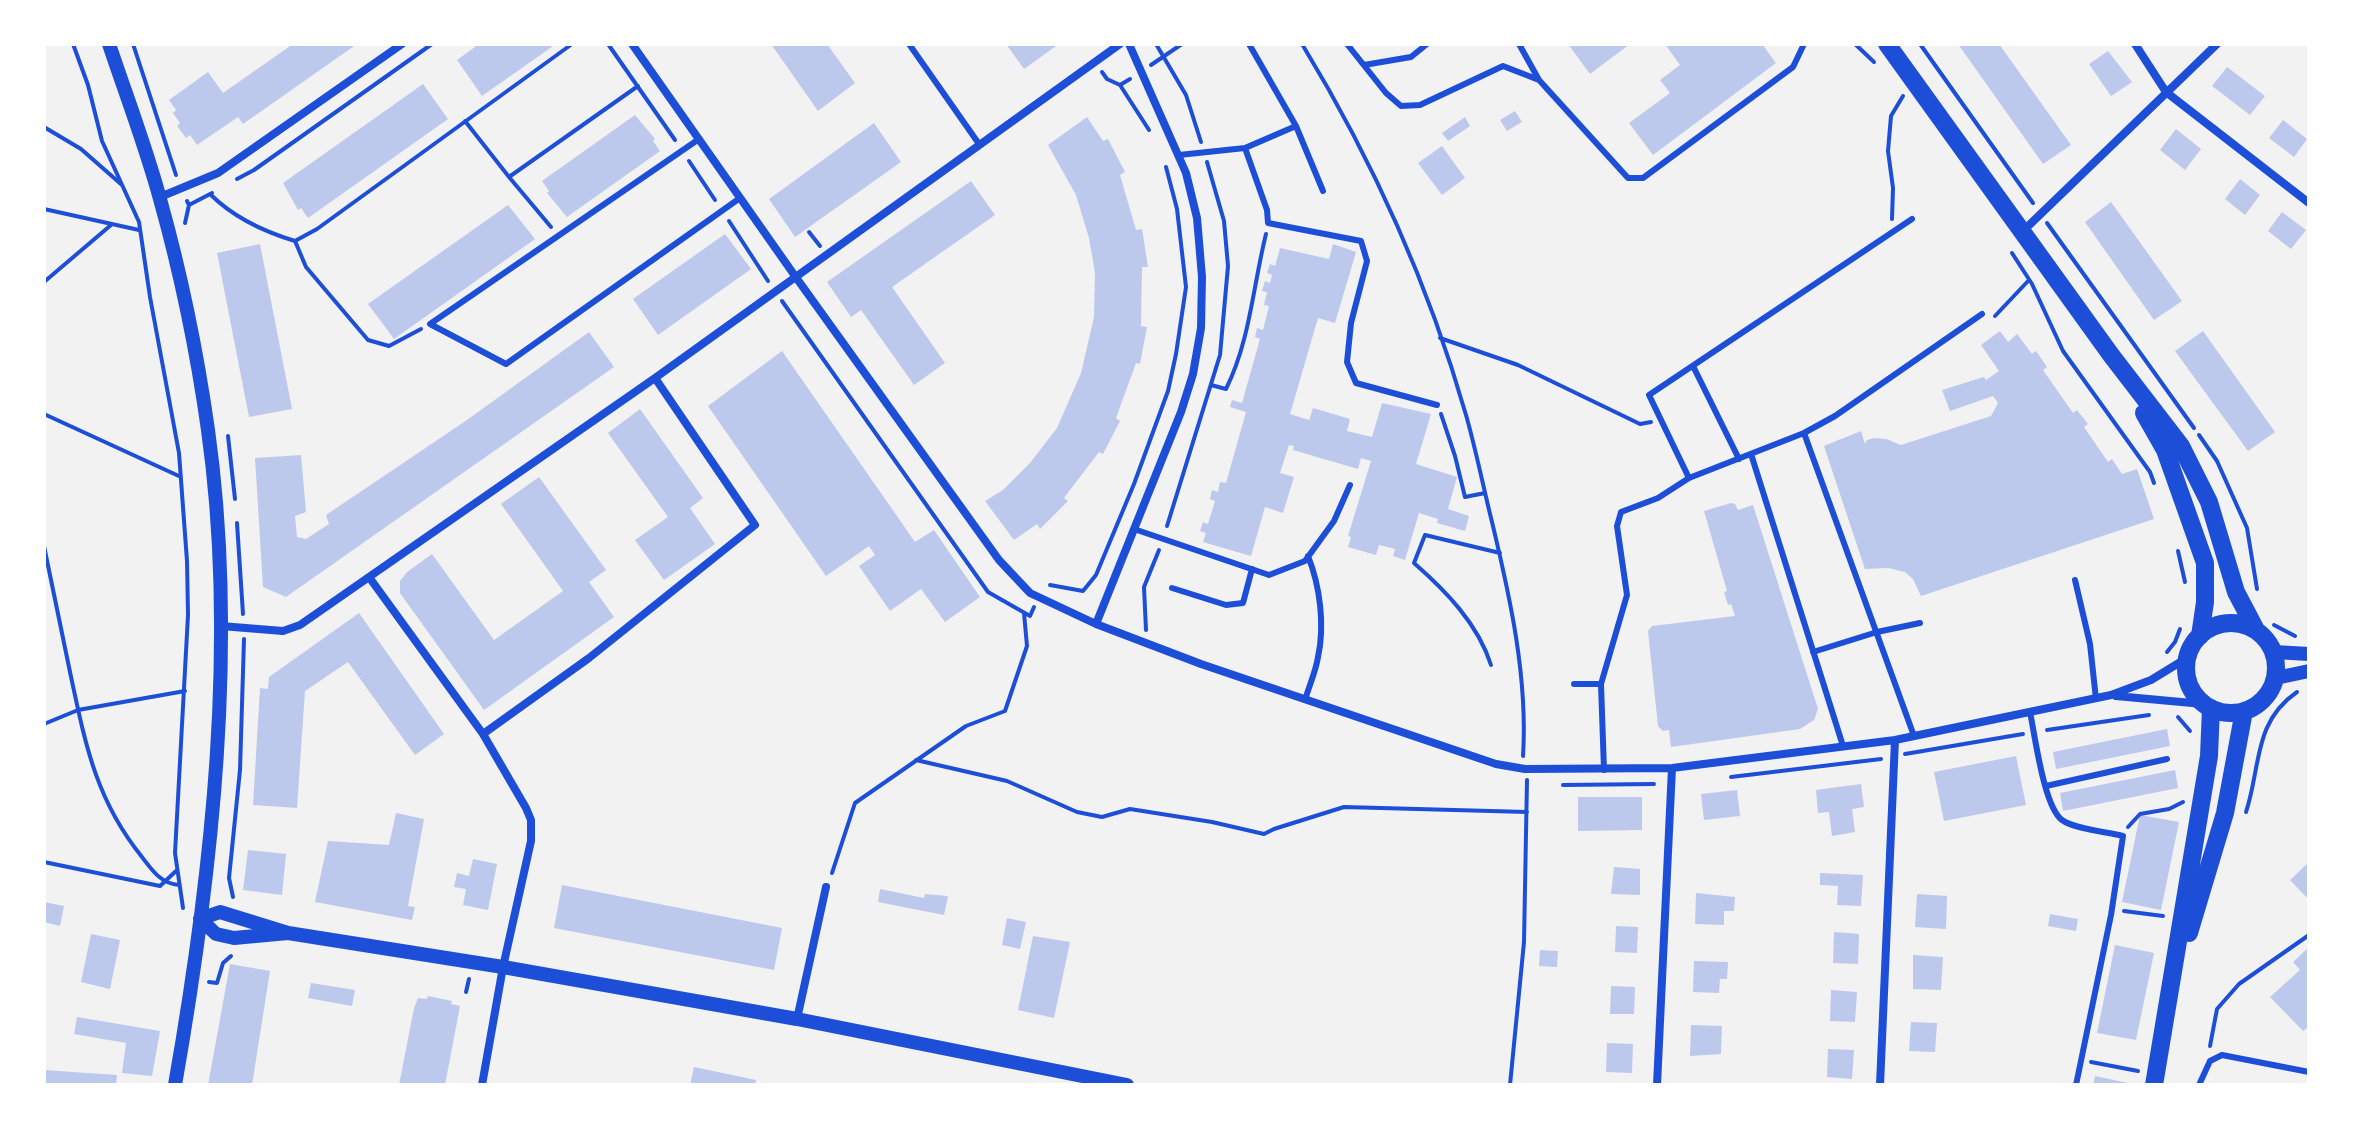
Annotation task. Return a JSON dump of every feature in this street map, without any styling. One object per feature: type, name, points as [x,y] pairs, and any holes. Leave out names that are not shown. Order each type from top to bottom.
[{"type":"main road","points":[[1887,44],[2111,355],[2181,446],[2209,502],[2236,592],[2256,630]]},
{"type":"main road","points":[[2111,355],[2165,450],[2205,563],[2205,602],[2200,636],[2187,658],[2188,681],[2196,696],[2207,706],[2227,713],[2244,711],[2264,699],[2276,678],[2274,652],[2267,640],[2243,624],[2219,624],[2200,636]]},
{"type":"main road","points":[[2166,1008],[2209,756],[2207,706]]},
{"type":"main road","points":[[2147,1078],[2225,813],[2244,711]]},
{"type":"street","points":[[109,44],[160,197],[190,323],[208,431],[220,556],[221,626],[215,792],[192,986],[175,1085]]},
{"type":"street","points":[[160,197],[218,173],[402,44]]},
{"type":"street","points":[[632,44],[999,560],[1016,580],[1038,597],[1096,624],[1305,700],[1496,764],[1525,769],[1672,768],[1895,740],[2111,695],[2151,680],[2187,658]]},
{"type":"street","points":[[221,626],[283,631],[300,625],[655,378],[1120,44]]},
{"type":"street","points":[[1096,624],[1181,412],[1193,374],[1201,328],[1202,277],[1197,218],[1179,155],[1129,44]]},
{"type":"street","points":[[2135,44],[2166,92],[2309,202]]},
{"type":"street","points":[[2022,232],[2217,44]]},
{"type":"street","points":[[483,734],[589,658],[755,525],[655,378]]},
{"type":"street","points":[[369,577],[483,734],[531,820],[531,841],[503,967],[482,1085]]},
{"type":"street","points":[[2274,652],[2306,647]]},
{"type":"street","points":[[2276,678],[2308,678]]},
{"type":"street","points":[[2111,695],[2207,706]]},
{"type":"street","points":[[1880,1085],[1895,740]]},
{"type":"street","points":[[1657,1085],[1672,768]]},
{"type":"street","points":[[797,1019],[826,887]]},
{"type":"street","points":[[200,919],[220,912],[288,933],[797,1019],[1127,1085]]},
{"type":"street","points":[[200,919],[216,934],[234,938],[288,933]]},
{"type":"lane","points":[[909,44],[979,144]]},
{"type":"lane","points":[[1249,44],[1296,126],[1323,191]]},
{"type":"lane","points":[[1347,44],[1386,93],[1401,106],[1420,105],[1503,66],[1539,80]]},
{"type":"lane","points":[[1364,65],[1411,57],[1427,44]]},
{"type":"lane","points":[[1519,44],[1539,80],[1628,178],[1643,178],[1793,67],[1804,44]]},
{"type":"lane","points":[[1179,155],[1245,148],[1296,126]]},
{"type":"lane","points":[[699,139],[430,324],[506,364],[740,198]]},
{"type":"lane","points":[[1245,148],[1267,210],[1268,223],[1361,241],[1367,261],[1351,323],[1347,362],[1356,383],[1437,405]]},
{"type":"lane","points":[[1689,478],[1649,395],[1912,219]]},
{"type":"lane","points":[[1604,770],[1601,684],[1627,595],[1617,526],[1621,512],[1658,498],[1689,478],[1804,433],[1835,416],[1982,314]]},
{"type":"lane","points":[[1693,366],[1739,459]]},
{"type":"lane","points":[[1804,433],[1914,736]]},
{"type":"lane","points":[[1751,454],[1843,746]]},
{"type":"lane","points":[[1134,529],[1269,575],[1305,561],[1334,521],[1350,485]]},
{"type":"lane","points":[[1305,700],[1319,656],[1320,614],[1316,576],[1308,556]]},
{"type":"lane","points":[[1172,588],[1226,605],[1243,603],[1252,569]]},
{"type":"lane","points":[[2075,580],[2090,644],[2096,699]]},
{"type":"lane","points":[[1813,652],[1877,632],[1920,623]]},
{"type":"lane","points":[[1574,684],[1601,684]]},
{"type":"lane","points":[[2030,712],[2055,813],[2065,822],[2123,836],[2112,909],[2076,1085]]},
{"type":"lane","points":[[2046,786],[2167,759]]},
{"type":"lane","points":[[2199,1085],[2210,1061],[2222,1055],[2309,1072]]},
{"type":"path","points":[[133,44],[189,205],[221,188]]},
{"type":"path","points":[[232,182],[254,170],[432,44]]},
{"type":"path","points":[[210,194],[220,204],[268,233],[295,241],[317,229],[572,44]]},
{"type":"path","points":[[608,44],[774,291],[988,592],[1030,616],[1044,583],[1083,591],[1096,575],[1168,391],[1186,287],[1177,209],[1161,155]]},
{"type":"path","points":[[1156,44],[1163,57]]},
{"type":"path","points":[[1302,44],[1344,117],[1380,189],[1440,338],[1467,417],[1500,553],[1522,698],[1527,812],[1524,942],[1510,1085]]},
{"type":"path","points":[[1855,44],[1862,51]]},
{"type":"path","points":[[1920,44],[2217,461],[2247,528],[2258,595]]},
{"type":"path","points":[[44,862],[160,886],[176,873],[185,691],[187,561],[174,419],[136,212],[102,141],[88,85],[73,45]]},
{"type":"path","points":[[1120,85],[1149,130]]},
{"type":"path","points":[[509,177],[638,86]]},
{"type":"path","points":[[1892,233],[1893,188],[1888,151],[1891,116],[1905,94]]},
{"type":"path","points":[[465,121],[558,236]]},
{"type":"path","points":[[44,127],[81,149],[124,187]]},
{"type":"path","points":[[44,209],[140,230]]},
{"type":"path","points":[[1211,385],[1226,389],[1237,367],[1250,321],[1255,279],[1268,223]]},
{"type":"path","points":[[44,282],[111,225]]},
{"type":"path","points":[[295,241],[306,267],[368,340],[389,346],[430,324]]},
{"type":"path","points":[[2021,267],[2063,351],[2150,472],[2156,487]]},
{"type":"path","points":[[1982,314],[1993,319],[2029,280]]},
{"type":"path","points":[[1440,338],[1518,365],[1640,424],[1661,421]]},
{"type":"path","points":[[1437,405],[1465,497],[1485,493]]},
{"type":"path","points":[[44,414],[181,477]]},
{"type":"path","points":[[1491,665],[1486,647],[1445,590],[1414,563],[1425,535],[1500,553]]},
{"type":"path","points":[[44,546],[91,766],[107,805],[130,842],[164,881],[179,885]]},
{"type":"path","points":[[2177,546],[2186,589]]},
{"type":"path","points":[[832,873],[855,803],[966,726],[1005,711],[1027,646],[1024,613]]},
{"type":"path","points":[[2268,615],[2274,625],[2306,647]]},
{"type":"path","points":[[2160,661],[2175,642],[2185,616]]},
{"type":"path","points":[[2262,742],[2264,729],[2308,678]]},
{"type":"path","points":[[44,724],[78,710],[185,691]]},
{"type":"path","points":[[2167,715],[2177,716],[2190,731],[2190,741]]},
{"type":"path","points":[[916,760],[1007,781],[1077,812],[1102,817],[1130,809],[1264,834],[1344,807],[1527,812]]},
{"type":"path","points":[[2123,836],[2132,820],[2140,814],[2169,809],[2188,800]]},
{"type":"path","points":[[229,878],[231,895],[240,903]]},
{"type":"path","points":[[2112,909],[2169,917]]},
{"type":"path","points":[[2214,1059],[2210,1044],[2217,1009],[2239,984],[2309,935]]},
{"type":"path","points":[[2081,1060],[2147,1078]]},
{"type":"building","points":[[293,44],[357,44],[243,124],[238,117],[197,145],[190,135],[186,138],[177,126],[180,123],[173,113],[176,110],[169,100],[208,72],[223,93]]},
{"type":"building","points":[[479,44],[556,44],[482,96],[457,60]]},
{"type":"building","points":[[771,44],[827,44],[855,83],[818,111]]},
{"type":"building","points":[[1006,44],[1059,44],[1024,69]]},
{"type":"building","points":[[1568,44],[1630,44],[1590,74]]},
{"type":"building","points":[[1665,44],[1762,44],[1776,63],[1653,155],[1629,123],[1670,93],[1660,80],[1680,65]]},
{"type":"building","points":[[1958,44],[1999,44],[2071,145],[2043,164]]},
{"type":"building","points":[[2108,51],[2132,82],[2111,96],[2089,64]]},
{"type":"building","points":[[2227,67],[2265,96],[2250,115],[2212,86]]},
{"type":"building","points":[[423,84],[448,119],[308,218],[301,208],[298,210],[283,183]]},
{"type":"building","points":[[1515,111],[1522,122],[1507,131],[1500,120]]},
{"type":"building","points":[[635,115],[655,139],[653,141],[660,151],[567,217],[547,193],[549,191],[542,181]]},
{"type":"building","points":[[1087,117],[1103,141],[1108,139],[1125,172],[1120,175],[1136,230],[1142,229],[1148,267],[1142,267],[1141,326],[1147,327],[1140,364],[1136,363],[1116,418],[1120,421],[1103,454],[1099,452],[1064,498],[1068,501],[1040,529],[1037,524],[1014,540],[985,501],[1003,490],[1030,463],[1057,428],[1081,373],[1094,317],[1095,273],[1089,238],[1076,195],[1048,145]]},
{"type":"building","points":[[1465,117],[1470,126],[1448,141],[1442,133]]},
{"type":"building","points":[[2283,120],[2307,139],[2294,157],[2269,138]]},
{"type":"building","points":[[874,123],[901,162],[795,237],[769,199]]},
{"type":"building","points":[[2176,129],[2201,149],[2185,170],[2160,150]]},
{"type":"building","points":[[1442,146],[1465,178],[1442,195],[1418,163]]},
{"type":"building","points":[[2240,179],[2260,195],[2245,215],[2225,199]]},
{"type":"building","points":[[971,181],[995,215],[892,287],[945,363],[914,385],[861,310],[851,317],[827,282]]},
{"type":"building","points":[[2111,202],[2182,301],[2154,320],[2085,222]]},
{"type":"building","points":[[508,205],[535,239],[394,339],[368,304]]},
{"type":"building","points":[[2282,212],[2306,230],[2291,249],[2268,231]]},
{"type":"building","points":[[725,234],[751,269],[658,335],[633,299]]},
{"type":"building","points":[[260,244],[292,409],[249,417],[217,253]]},
{"type":"building","points":[[1333,244],[1356,252],[1335,323],[1318,318],[1290,414],[1309,420],[1313,408],[1350,419],[1347,431],[1372,437],[1382,403],[1431,414],[1416,464],[1457,477],[1448,509],[1469,516],[1465,531],[1437,523],[1438,519],[1419,513],[1405,560],[1393,556],[1395,549],[1379,545],[1376,555],[1348,547],[1351,537],[1348,536],[1371,461],[1361,458],[1358,469],[1293,450],[1294,446],[1289,445],[1280,473],[1294,477],[1283,513],[1265,507],[1251,556],[1203,542],[1206,533],[1200,531],[1203,522],[1208,524],[1215,501],[1210,499],[1212,490],[1218,492],[1220,482],[1226,483],[1246,412],[1230,407],[1232,400],[1242,403],[1260,339],[1255,337],[1257,328],[1263,330],[1269,306],[1264,305],[1267,292],[1262,291],[1265,281],[1270,283],[1272,275],[1267,273],[1270,264],[1275,266],[1280,248],[1329,259]]},
{"type":"building","points":[[2000,331],[2008,342],[2017,334],[2032,354],[2036,351],[2047,367],[2043,370],[2073,413],[2077,410],[2088,424],[2084,427],[2108,462],[2112,459],[2122,474],[2137,469],[2154,519],[1921,596],[1913,579],[1905,572],[1888,568],[1865,569],[1824,446],[1861,431],[1865,444],[1874,438],[1901,445],[1991,416],[1998,403],[1993,396],[1950,411],[1942,390],[1984,377],[1986,380],[1999,371],[1981,345]]},
{"type":"building","points":[[2203,331],[2275,432],[2248,451],[2175,351]]},
{"type":"building","points":[[589,332],[614,367],[286,597],[263,587],[255,458],[301,455],[306,512],[295,516],[297,537],[306,539],[329,524],[326,515],[467,420]]},
{"type":"building","points":[[782,351],[915,542],[934,530],[980,597],[945,622],[921,589],[890,611],[859,566],[875,555],[869,546],[826,576],[708,406]]},
{"type":"building","points":[[640,409],[703,498],[690,508],[715,544],[664,580],[635,540],[668,517],[608,433]]},
{"type":"building","points":[[539,477],[606,570],[589,582],[614,617],[484,710],[400,593],[400,581],[432,554],[494,640],[563,591],[501,504]]},
{"type":"building","points":[[1731,503],[1738,510],[1753,505],[1818,709],[1814,720],[1800,729],[1671,747],[1669,730],[1663,731],[1658,726],[1648,631],[1652,626],[1735,616],[1724,592],[1727,591],[1704,511]]},
{"type":"building","points":[[359,613],[444,734],[415,755],[348,662],[305,691],[297,808],[253,805],[260,688],[268,689],[269,677]]},
{"type":"building","points":[[2167,729],[2170,746],[2056,769],[2053,752]]},
{"type":"building","points":[[2016,756],[2026,805],[1944,821],[1934,772]]},
{"type":"building","points":[[2175,770],[2178,788],[2063,811],[2060,793]]},
{"type":"building","points":[[1861,784],[1864,807],[1852,809],[1855,832],[1832,836],[1829,812],[1818,813],[1816,790]]},
{"type":"building","points":[[1737,790],[1740,816],[1704,820],[1701,794]]},
{"type":"building","points":[[1578,797],[1642,797],[1642,830],[1578,831]]},
{"type":"building","points":[[396,813],[424,819],[408,906],[415,907],[412,920],[315,902],[328,841],[389,845]]},
{"type":"building","points":[[2140,815],[2179,822],[2161,910],[2122,902]]},
{"type":"building","points":[[248,850],[286,854],[282,895],[243,890]]},
{"type":"building","points":[[473,859],[497,864],[488,910],[463,905],[466,889],[454,887],[457,873],[469,876]]},
{"type":"building","points":[[2309,862],[2309,900],[2290,880]]},
{"type":"building","points":[[1614,867],[1640,869],[1640,895],[1611,894]]},
{"type":"building","points":[[1820,873],[1863,875],[1861,906],[1837,905],[1838,886],[1820,885]]},
{"type":"building","points":[[562,885],[782,928],[774,970],[554,928]]},
{"type":"building","points":[[880,889],[924,898],[925,894],[948,896],[944,915],[878,902]]},
{"type":"building","points":[[1696,893],[1735,897],[1734,911],[1724,911],[1724,925],[1695,924]]},
{"type":"building","points":[[1917,894],[1947,896],[1946,929],[1915,927]]},
{"type":"building","points":[[44,902],[64,906],[60,926],[44,922]]},
{"type":"building","points":[[2050,914],[2078,919],[2076,931],[2048,926]]},
{"type":"building","points":[[1007,918],[1026,922],[1020,949],[1002,945]]},
{"type":"building","points":[[1616,926],[1638,927],[1637,953],[1615,952]]},
{"type":"building","points":[[1834,932],[1859,934],[1858,964],[1833,963]]},
{"type":"building","points":[[91,934],[120,940],[110,989],[81,982]]},
{"type":"building","points":[[1033,936],[1070,942],[1054,1018],[1018,1010]]},
{"type":"building","points":[[2115,945],[2154,953],[2136,1040],[2097,1033]]},
{"type":"building","points":[[2309,947],[2309,1026],[2303,1031],[2270,997],[2300,970],[2293,962]]},
{"type":"building","points":[[1540,950],[1558,951],[1557,967],[1539,966]]},
{"type":"building","points":[[1913,955],[1943,957],[1941,990],[1913,989]]},
{"type":"building","points":[[1694,961],[1728,962],[1727,979],[1720,979],[1719,993],[1693,992]]},
{"type":"building","points":[[230,964],[270,971],[252,1085],[208,1085]]},
{"type":"building","points":[[311,983],[355,990],[352,1006],[308,998]]},
{"type":"building","points":[[1611,986],[1635,987],[1634,1014],[1610,1014]]},
{"type":"building","points":[[1831,990],[1857,992],[1855,1022],[1830,1021]]},
{"type":"building","points":[[428,996],[460,1006],[445,1085],[399,1085],[414,1008],[418,998],[427,999]]},
{"type":"building","points":[[77,1017],[160,1031],[152,1076],[122,1073],[126,1043],[74,1034]]},
{"type":"building","points":[[1911,1022],[1937,1023],[1935,1052],[1909,1051]]},
{"type":"building","points":[[1691,1025],[1722,1026],[1721,1054],[1690,1056]]},
{"type":"building","points":[[1607,1043],[1633,1044],[1632,1073],[1606,1072]]},
{"type":"building","points":[[1828,1049],[1854,1050],[1852,1079],[1827,1077]]},
{"type":"building","points":[[694,1067],[756,1080],[755,1085],[690,1085]]},
{"type":"building","points":[[44,1070],[117,1075],[116,1085],[44,1085]]},
{"type":"building","points":[[2095,1076],[2133,1084],[2093,1085]]}]
